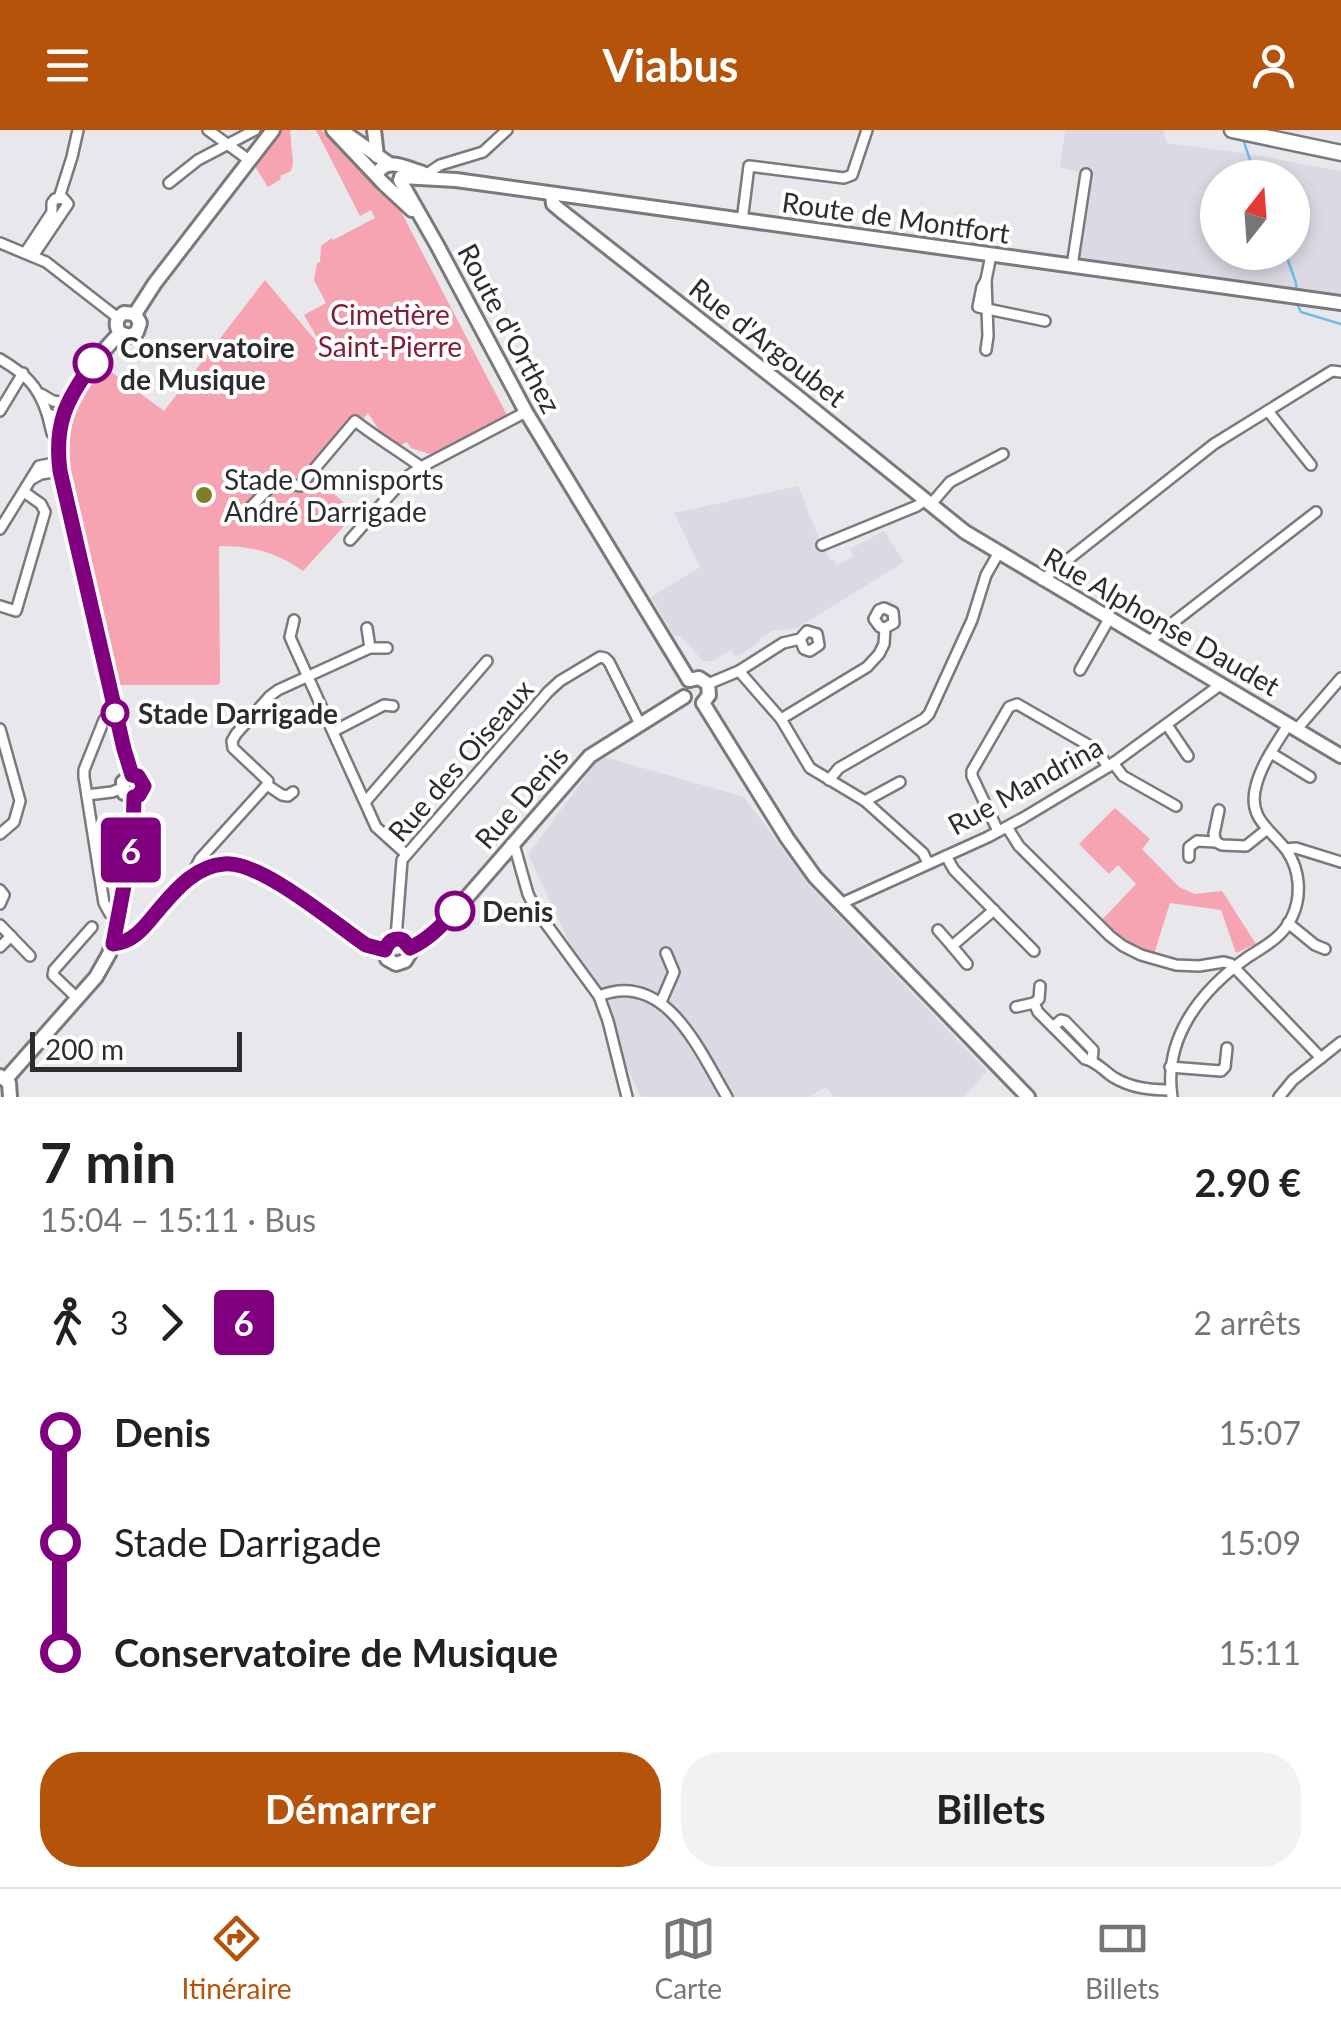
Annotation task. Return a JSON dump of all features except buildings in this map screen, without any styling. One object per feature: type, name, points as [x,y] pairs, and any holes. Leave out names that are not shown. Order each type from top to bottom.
[{"type":"main road","points":[[135,314],[273,130]]},
{"type":"main road","points":[[333,130],[389,171]]},
{"type":"main road","points":[[341,130],[389,171]]},
{"type":"main road","points":[[358,142],[373,130],[389,171]]},
{"type":"main road","points":[[1232,130],[1341,153]]},
{"type":"main road","name":"Route de Montfort","points":[[389,171],[444,178]]},
{"type":"main road","name":"Route de Montfort","points":[[389,171],[1341,303]]},
{"type":"main road","name":"Route d'Orthez","points":[[389,171],[422,218],[526,412],[689,680]]},
{"type":"main road","name":"Rue d'Argoubet","points":[[552,194],[553,204],[560,210],[958,527]]},
{"type":"main road","points":[[127,312],[135,314],[140,323],[137,332],[130,336],[120,334],[118,318],[127,312]]},
{"type":"main road","points":[[10,1097],[10,1087],[3,1078],[78,999],[96,977],[113,944],[133,838],[128,792],[139,795],[144,786],[138,776],[132,775],[59,467],[58,439],[67,403],[94,362],[120,334]]},
{"type":"main road","name":"Rue Alphonse Daudet","points":[[958,527],[1341,756]]},
{"type":"main road","points":[[699,678],[708,684],[709,695],[702,703],[692,704],[684,697],[683,688],[689,680],[699,678]]},
{"type":"main road","name":"Rue Denis","points":[[410,948],[442,926],[590,756],[684,697]]},
{"type":"main road","points":[[702,703],[814,877],[1028,1097]]},
{"type":"main road","points":[[113,944],[133,939],[175,890],[196,873],[229,864],[260,873],[366,945],[385,950]]},
{"type":"main road","points":[[396,938],[410,948],[408,958],[401,964],[387,959],[386,944],[396,938]]},
{"type":"street","points":[[29,254],[68,204],[60,198],[78,130]]},
{"type":"street","points":[[208,130],[249,160]]},
{"type":"street","points":[[170,183],[198,160],[254,130]]},
{"type":"street","points":[[427,174],[440,165],[483,152],[506,130]]},
{"type":"street","points":[[742,221],[749,166],[852,176],[866,130]]},
{"type":"street","points":[[1072,266],[1086,174]]},
{"type":"street","points":[[0,243],[60,272],[118,318]]},
{"type":"street","points":[[986,350],[990,255]]},
{"type":"street","points":[[986,310],[1045,321]]},
{"type":"street","points":[[0,359],[23,374],[40,394],[52,433],[58,439]]},
{"type":"street","points":[[1042,580],[1214,444],[1332,372],[1340,371]]},
{"type":"street","points":[[0,411],[23,374]]},
{"type":"street","points":[[40,394],[54,402],[67,403]]},
{"type":"street","points":[[1268,411],[1312,464]]},
{"type":"street","points":[[47,412],[61,420]]},
{"type":"street","points":[[350,540],[404,478],[526,412]]},
{"type":"street","points":[[247,511],[276,481],[300,486],[356,421],[421,467]]},
{"type":"street","points":[[822,544],[928,502],[950,482],[1003,454]]},
{"type":"street","points":[[0,529],[39,466],[59,467]]},
{"type":"street","points":[[0,606],[16,610],[44,512],[41,504],[24,492]]},
{"type":"street","points":[[1148,642],[1316,512]]},
{"type":"street","points":[[829,780],[839,768],[924,720],[972,620],[986,576],[998,554]]},
{"type":"street","points":[[1080,670],[1110,619]]},
{"type":"street","points":[[294,620],[290,638],[376,827],[406,854]]},
{"type":"street","points":[[368,628],[370,648]]},
{"type":"street","points":[[781,719],[867,667],[884,644],[885,628]]},
{"type":"street","points":[[708,684],[783,643],[800,640]]},
{"type":"street","points":[[293,792],[282,795],[267,784],[233,748],[232,740],[270,696],[370,648],[387,648]]},
{"type":"street","name":"Rue des Oiseaux","points":[[396,938],[400,866],[406,854],[560,681],[604,658],[640,724]]},
{"type":"street","points":[[366,801],[487,661]]},
{"type":"street","points":[[739,670],[781,719],[810,768],[865,800],[928,862]]},
{"type":"street","points":[[1034,1003],[1038,1012],[1085,1059],[1124,1082],[1171,1093],[1170,1067],[1179,1032],[1188,1016],[1236,967],[1278,937],[1295,910],[1298,884],[1291,859],[1266,830],[1255,808],[1254,796],[1271,753],[1341,678]]},
{"type":"street","name":"Rue Mandrina","points":[[840,904],[1002,829],[1111,765],[1220,684]]},
{"type":"street","points":[[1176,806],[1124,776],[1090,746],[1016,704],[1009,706],[972,771],[1002,829],[1110,936],[1141,955],[1176,965],[1224,962],[1236,967],[1321,1058]]},
{"type":"street","points":[[334,731],[384,706],[394,706]]},
{"type":"street","points":[[104,720],[84,770],[104,903],[110,914]]},
{"type":"street","points":[[1166,725],[1188,756]]},
{"type":"street","points":[[0,729],[20,801],[14,822],[0,834]]},
{"type":"street","points":[[1271,753],[1310,776]]},
{"type":"street","points":[[865,800],[900,782]]},
{"type":"street","points":[[196,873],[200,859],[267,784]]},
{"type":"street","points":[[88,795],[128,792]]},
{"type":"street","points":[[1216,842],[1219,810]]},
{"type":"street","points":[[1189,857],[1189,848],[1197,841],[1241,847],[1266,830]]},
{"type":"street","points":[[215,842],[229,864]]},
{"type":"street","points":[[511,844],[536,910],[599,996],[627,1097]]},
{"type":"street","points":[[1286,849],[1296,848],[1341,862]]},
{"type":"street","points":[[946,856],[954,870],[1034,951]]},
{"type":"street","points":[[0,890],[4,896],[0,904]]},
{"type":"street","points":[[952,946],[994,910]]},
{"type":"street","points":[[0,924],[30,956]]},
{"type":"street","points":[[1288,924],[1325,949]]},
{"type":"street","points":[[78,999],[53,975],[92,927]]},
{"type":"street","points":[[938,930],[967,964]]},
{"type":"street","points":[[0,947],[12,936]]},
{"type":"street","points":[[661,1002],[674,972],[666,953]]},
{"type":"street","points":[[1016,1008],[1039,999],[1040,986]]},
{"type":"street","points":[[599,996],[619,990],[638,992],[661,1002],[686,1027],[727,1097]]},
{"type":"street","points":[[1278,1097],[1292,1080],[1341,1042]]},
{"type":"street","points":[[1170,1067],[1221,1070],[1225,1067],[1227,1048]]},
{"type":"shaded area","points":[[1065,130],[1161,130],[1167,143],[1281,160],[1200,160],[1200,270],[1310,270],[1310,165],[1341,171],[1341,294],[1068,259],[1082,173],[1060,168]]},
{"type":"shaded area","points":[[798,486],[830,560],[837,565],[854,556],[850,549],[884,531],[904,562],[797,628],[772,631],[736,657],[731,650],[713,661],[703,661],[680,636],[674,636],[651,597],[700,567],[674,513]]},
{"type":"shaded area","points":[[601,756],[744,797],[809,885],[987,1071],[964,1097],[834,1097],[826,1087],[809,1097],[641,1097],[528,854]]},
{"type":"green space","points":[[280,130],[290,130],[293,163],[291,171],[268,187],[254,165]]},
{"type":"green space","name":"Stade Omnisports André Darrigade","points":[[316,130],[321,130],[398,206],[509,419],[438,457],[411,448],[407,442],[401,445],[386,441],[368,413],[314,477],[356,513],[303,571],[263,551],[219,546],[218,685],[116,685],[67,468],[67,439],[73,412],[102,365],[164,411],[265,280],[326,353],[304,315],[326,303],[314,280],[321,246],[375,218],[371,210],[360,216]]},
{"type":"green space","points":[[1115,808],[1150,839],[1142,849],[1179,887],[1195,894],[1222,891],[1256,944],[1236,953],[1221,910],[1170,903],[1154,954],[1131,944],[1101,921],[1136,884],[1118,865],[1109,874],[1079,844]]},
{"type":"waterway","points":[[1242,136],[1250,160]]},
{"type":"waterway","points":[[1291,270],[1297,294]]},
{"type":"waterway","points":[[1296,302],[1301,312],[1341,324]]},
{"type":"bus line","name":"6","points":[[93,363],[67,403],[58,451],[124,749],[132,775],[138,776],[144,786],[134,797],[133,838],[113,944],[133,939],[175,890],[196,873],[223,864],[260,873],[366,945],[385,950],[386,944],[396,938],[410,948],[421,943],[455,911]]},
{"type":"place","name":"Conservatoire de Musique","points":[[93,363]]},
{"type":"place","name":"Stade Omnisports André Darrigade","points":[[204,495]]},
{"type":"place","name":"Stade Darrigade","points":[[115,713]]},
{"type":"place","name":"Denis","points":[[455,911]]},
{"type":"park label","name":"Cimetière Saint-Pierre","points":[[390,330]]}]
